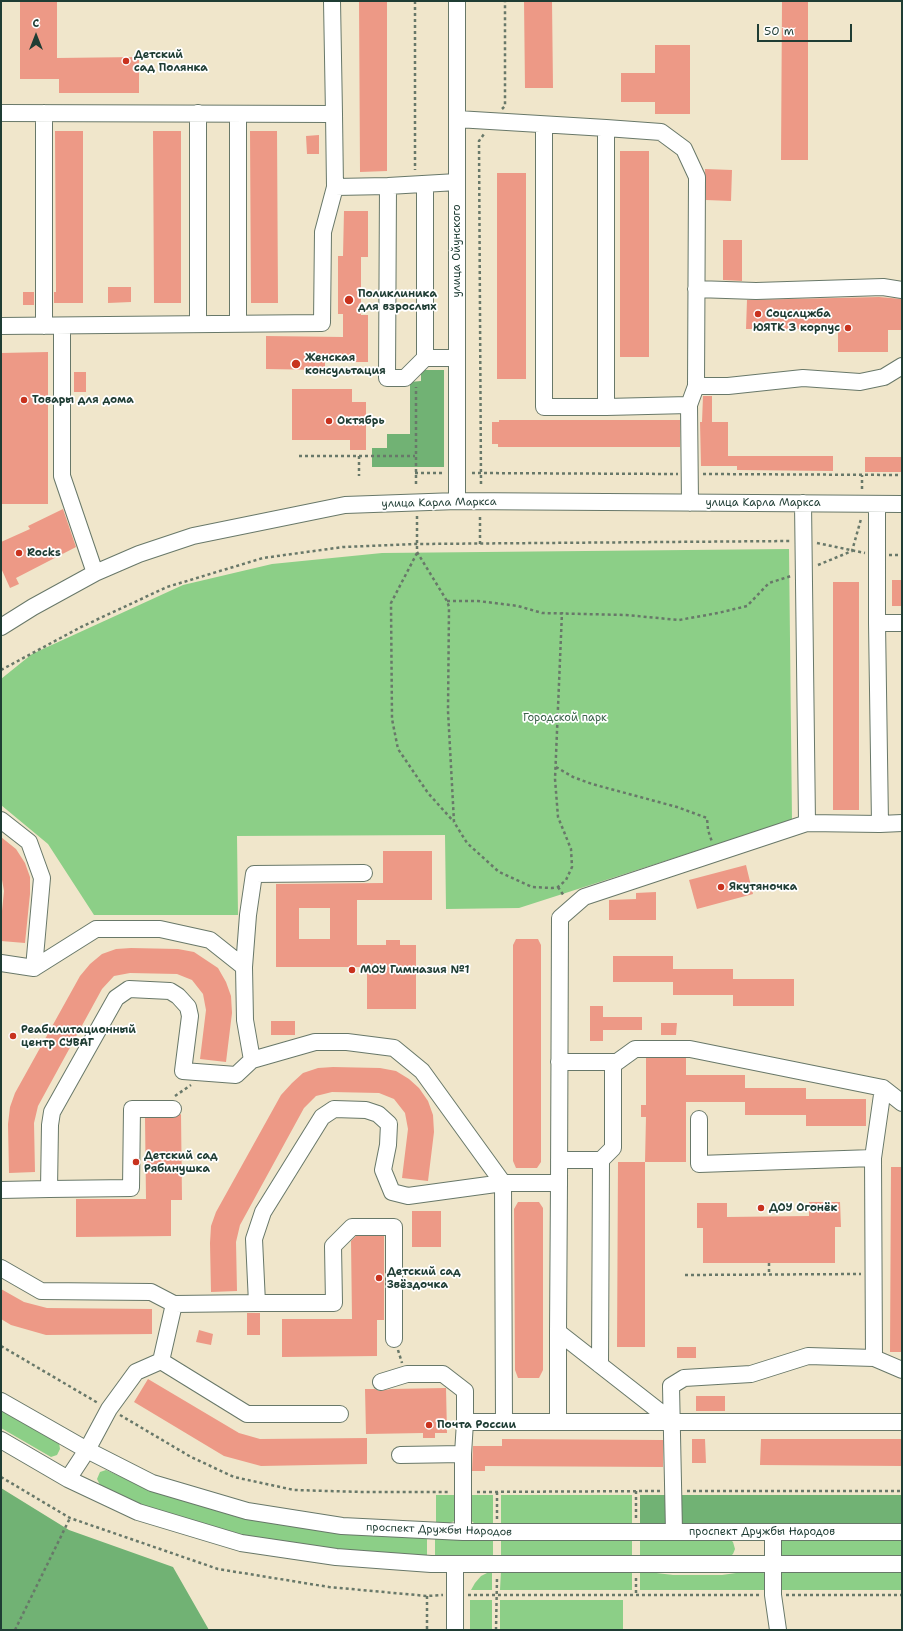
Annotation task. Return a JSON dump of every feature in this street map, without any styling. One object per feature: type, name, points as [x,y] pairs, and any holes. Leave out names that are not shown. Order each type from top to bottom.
[{"type":"street","points":[[1,326],[322,323],[323,232],[334,187],[332,1]]},
{"type":"street","name":"улица Ойунского","points":[[457,1],[457,501]]},
{"type":"street","points":[[1,113],[334,114]]},
{"type":"street","points":[[44,113],[44,326]]},
{"type":"street","points":[[198,113],[198,324]]},
{"type":"street","points":[[238,114],[238,324]]},
{"type":"street","points":[[457,119],[661,132],[684,148],[697,177],[696,386],[689,406],[690,503]]},
{"type":"street","points":[[544,125],[544,406],[689,406]]},
{"type":"street","points":[[606,128],[606,407]]},
{"type":"street","points":[[334,187],[457,182]]},
{"type":"street","points":[[420,184],[421,363]]},
{"type":"street","points":[[388,186],[388,378],[405,378],[421,363],[457,358]]},
{"type":"street","points":[[696,288],[756,291],[876,288],[902,290]]},
{"type":"street","points":[[62,326],[62,476],[95,573]]},
{"type":"street","points":[[696,386],[728,386],[803,378],[860,382],[884,377],[902,366]]},
{"type":"street","name":"улица Карла Маркса","points":[[1,627],[33,607],[95,573],[140,554],[193,536],[330,508],[457,501],[902,504]]},
{"type":"street","points":[[804,503],[806,823]]},
{"type":"street","points":[[877,504],[880,824]]},
{"type":"street","points":[[877,623],[902,623]]},
{"type":"street","points":[[1,820],[29,842],[42,878],[34,968]]},
{"type":"street","points":[[558,1422],[560,918],[584,897],[806,823],[902,823]]},
{"type":"street","points":[[252,1060],[245,1020],[244,967],[248,914],[254,874],[364,873]]},
{"type":"street","points":[[1,963],[34,968],[96,929],[160,929],[210,940],[244,967]]},
{"type":"street","points":[[49,1189],[50,1125],[52,1112],[116,998],[129,989],[170,991],[178,996],[188,1007],[190,1016],[183,1071],[236,1076],[252,1060],[315,1042],[347,1042],[394,1048],[422,1071],[503,1183],[504,1422]]},
{"type":"street","points":[[559,1062],[617,1062],[635,1049],[690,1049],[883,1088],[902,1103]]},
{"type":"street","points":[[600,1366],[601,1160],[613,1148],[613,1062]]},
{"type":"street","points":[[874,1358],[873,1158],[883,1088]]},
{"type":"street","points":[[1,1190],[131,1188],[132,1109],[173,1109]]},
{"type":"street","points":[[257,1303],[254,1239],[264,1212],[322,1117],[334,1109],[366,1110],[378,1114],[388,1124],[388,1145],[383,1170],[392,1192],[408,1196],[503,1183],[559,1183]]},
{"type":"street","points":[[699,1119],[699,1164],[873,1158]]},
{"type":"street","points":[[559,1160],[601,1160]]},
{"type":"street","points":[[1,1268],[41,1291],[151,1292],[174,1304],[334,1303],[334,1246],[352,1227],[394,1227],[394,1339]]},
{"type":"street","points":[[161,1362],[174,1304]]},
{"type":"street","points":[[558,1332],[673,1422]]},
{"type":"street","points":[[674,1532],[673,1422],[671,1386],[684,1378],[751,1374],[808,1356],[874,1358],[902,1370]]},
{"type":"street","points":[[161,1362],[247,1414],[340,1414]]},
{"type":"street","points":[[68,1479],[87,1450],[109,1409],[136,1372],[161,1362]]},
{"type":"street","points":[[381,1382],[407,1374],[443,1374],[465,1391],[463,1532]]},
{"type":"street","name":"проспект Дружбы Народов","points":[[1,1401],[87,1450],[152,1483],[247,1511],[342,1526],[463,1532],[902,1532]]},
{"type":"street","points":[[465,1422],[902,1422]]},
{"type":"street","points":[[1,1440],[68,1479],[138,1512],[241,1543],[336,1557],[456,1564],[902,1564]]},
{"type":"street","points":[[400,1455],[463,1454]]},
{"type":"street","points":[[773,1532],[773,1603],[778,1630]]},
{"type":"street","points":[[456,1564],[456,1630]]},
{"type":"path","points":[[415,1],[420,184]]},
{"type":"path","points":[[481,484],[479,141],[505,106],[505,1]]},
{"type":"path","points":[[416,484],[415,456],[421,363]]},
{"type":"path","points":[[299,456],[415,456]]},
{"type":"path","points":[[358,456],[359,476]]},
{"type":"path","points":[[415,473],[444,473]]},
{"type":"path","points":[[472,474],[481,474]]},
{"type":"path","points":[[862,475],[862,489]]},
{"type":"path","points":[[417,516],[418,552],[391,603],[392,719],[398,750],[428,793],[454,822],[467,843],[499,872],[532,887],[558,887],[566,880],[572,867],[571,849],[558,817],[556,767],[562,612]]},
{"type":"path","points":[[480,517],[480,544]]},
{"type":"path","points":[[852,551],[862,519]]},
{"type":"path","points":[[1,670],[80,627],[168,587],[263,558],[343,547],[418,544],[804,541],[877,555],[902,555]]},
{"type":"path","points":[[447,601],[478,601],[518,606],[542,613],[562,612],[626,615],[679,620],[747,606],[769,583],[804,571],[852,551]]},
{"type":"path","points":[[418,552],[447,601],[449,607],[448,710],[454,822]]},
{"type":"path","points":[[556,767],[573,777],[592,784],[677,807],[707,818],[708,830],[716,853]]},
{"type":"path","points":[[157,1109],[190,1086],[198,1072]]},
{"type":"path","points":[[769,1263],[769,1275]]},
{"type":"path","points":[[685,1276],[873,1274]]},
{"type":"path","points":[[394,1339],[407,1374]]},
{"type":"path","points":[[1,1477],[70,1518],[218,1569],[329,1587],[427,1596],[427,1630]]},
{"type":"path","points":[[636,1491],[636,1523]]},
{"type":"path","points":[[497,1492],[497,1523]]},
{"type":"path","points":[[15,1630],[70,1518]]},
{"type":"path","points":[[496,1630],[497,1571]]},
{"type":"path","points":[[470,1595],[636,1595],[636,1571]]},
{"type":"green space","points":[[421,370],[444,370],[444,467],[372,467],[372,448],[387,448],[387,434],[410,434],[410,382],[421,381]]},
{"type":"green space","name":"Городской парк","points":[[789,549],[792,820],[519,908],[446,909],[445,835],[237,836],[238,915],[94,915],[48,844],[1,805],[1,679],[32,654],[183,585],[272,564],[382,553]]},
{"type":"green space","points":[[1,1409],[59,1443],[60,1449],[57,1455],[51,1457],[1,1428]]},
{"type":"green space","points":[[106,1470],[150,1490],[237,1517],[342,1534],[427,1538],[427,1556],[341,1550],[243,1536],[145,1507],[100,1485],[97,1479],[100,1472]]},
{"type":"green space","points":[[1,1488],[69,1530],[173,1567],[209,1630],[1,1630]]},
{"type":"green space","points":[[436,1495],[459,1495],[457,1519],[455,1521],[449,1523],[436,1523]]},
{"type":"green space","points":[[467,1495],[493,1495],[493,1523],[474,1523],[469,1519]]},
{"type":"green space","points":[[501,1495],[632,1495],[632,1523],[501,1523]]},
{"type":"green space","points":[[640,1495],[902,1495],[902,1523],[640,1523]]},
{"type":"green space","points":[[435,1538],[493,1538],[493,1556],[435,1556]]},
{"type":"green space","points":[[501,1538],[632,1539],[632,1557],[501,1556]]},
{"type":"green space","points":[[640,1539],[730,1539],[733,1542],[735,1549],[733,1554],[729,1557],[640,1557]]},
{"type":"green space","points":[[902,1539],[902,1557],[782,1557],[780,1556],[780,1540]]},
{"type":"green space","points":[[501,1571],[632,1571],[632,1590],[500,1590]]},
{"type":"green space","points":[[640,1571],[673,1575],[722,1575],[761,1571],[766,1575],[768,1590],[640,1590]]},
{"type":"green space","points":[[783,1571],[902,1571],[902,1590],[777,1590],[781,1573]]},
{"type":"green space","points":[[492,1572],[492,1590],[471,1590],[481,1576]]},
{"type":"green space","points":[[470,1600],[492,1600],[492,1630],[470,1630]]},
{"type":"green space","points":[[500,1600],[623,1600],[623,1630],[500,1630]]},
{"type":"building","points":[[20,1],[57,1],[57,58],[139,57],[139,93],[59,93],[59,79],[20,79]]},
{"type":"building","points":[[359,1],[387,1],[387,171],[360,172]]},
{"type":"building","points":[[524,1],[552,1],[553,88],[525,88]]},
{"type":"building","points":[[782,1],[808,1],[808,160],[781,160]]},
{"type":"building","points":[[655,45],[690,45],[690,114],[655,114],[655,102],[621,102],[621,73],[655,73]]},
{"type":"building","points":[[55,131],[83,131],[83,303],[54,303],[54,292],[56,292]]},
{"type":"building","points":[[153,131],[181,131],[181,303],[154,303]]},
{"type":"building","points":[[250,131],[277,131],[278,303],[251,303]]},
{"type":"building","points":[[319,135],[319,154],[307,154],[306,136]]},
{"type":"building","points":[[620,151],[649,151],[649,357],[620,357]]},
{"type":"building","points":[[705,169],[732,170],[731,201],[706,200]]},
{"type":"building","points":[[497,173],[526,173],[526,379],[497,379]]},
{"type":"building","name":"Поликлиника для взрослых","points":[[344,211],[368,211],[368,257],[361,257],[361,315],[368,315],[368,362],[325,362],[325,370],[266,369],[266,336],[343,337],[343,314],[338,314],[338,256],[343,256]]},
{"type":"building","points":[[723,240],[742,240],[742,281],[723,280]]},
{"type":"building","points":[[108,287],[131,287],[131,302],[108,303]]},
{"type":"building","points":[[23,292],[34,292],[34,305],[23,305]]},
{"type":"building","points":[[879,297],[902,299],[902,330],[888,330],[888,352],[838,352],[838,329],[746,329],[747,300]]},
{"type":"building","name":"Товары для дома","points":[[48,352],[48,504],[1,504],[1,353]]},
{"type":"building","points":[[74,372],[86,372],[86,392],[74,392]]},
{"type":"building","name":"Октябрь","points":[[292,389],[352,389],[352,402],[366,402],[366,450],[350,450],[350,440],[292,440]]},
{"type":"building","points":[[703,396],[712,396],[712,422],[728,422],[728,456],[833,456],[833,471],[737,470],[737,466],[701,466],[700,422],[702,422]]},
{"type":"building","points":[[499,420],[680,420],[680,447],[498,447],[498,444],[492,444],[492,422],[499,422]]},
{"type":"building","points":[[865,457],[902,457],[902,472],[865,472]]},
{"type":"building","points":[[63,509],[76,547],[16,578],[19,584],[10,588],[1,568],[1,542],[30,529],[28,526]]},
{"type":"building","points":[[892,580],[902,580],[902,606],[892,606]]},
{"type":"building","points":[[833,582],[859,582],[859,810],[833,810]]},
{"type":"building","points":[[1,837],[16,849],[25,863],[30,877],[30,894],[25,943],[1,941],[4,891],[1,874]]},
{"type":"building","points":[[383,851],[432,851],[432,900],[357,900],[357,945],[386,945],[386,940],[400,940],[400,945],[416,945],[416,1009],[367,1009],[367,967],[276,967],[276,884],[383,883]],"holes":[[[299,908],[330,908],[330,939],[299,939]]]},
{"type":"building","name":"Якутяночка","points":[[746,865],[753,894],[697,909],[689,880]]},
{"type":"building","points":[[656,892],[656,920],[609,920],[609,900],[636,899],[636,893]]},
{"type":"building","points":[[516,939],[538,939],[541,945],[541,1162],[537,1168],[516,1168],[513,1161],[513,945]]},
{"type":"building","points":[[116,949],[178,949],[194,952],[218,968],[226,982],[231,996],[232,1013],[226,1062],[200,1059],[206,1010],[203,994],[192,980],[177,974],[130,973],[114,976],[102,989],[38,1106],[34,1123],[35,1172],[9,1173],[8,1124],[10,1107],[15,1093],[80,976],[90,964],[102,954]]},
{"type":"building","points":[[613,956],[673,956],[673,969],[733,969],[733,979],[794,979],[794,1006],[733,1006],[733,995],[673,995],[673,982],[613,982]]},
{"type":"building","points":[[590,1006],[603,1006],[603,1017],[642,1017],[642,1030],[603,1030],[603,1041],[590,1041]]},
{"type":"building","points":[[271,1021],[295,1021],[295,1035],[271,1035]]},
{"type":"building","points":[[661,1023],[677,1023],[676,1035],[661,1035]]},
{"type":"building","points":[[646,1058],[686,1058],[686,1075],[745,1075],[745,1088],[806,1088],[806,1099],[866,1099],[866,1126],[806,1126],[806,1115],[745,1115],[745,1102],[686,1102],[686,1162],[645,1162],[646,1117],[641,1117],[641,1105],[646,1105]]},
{"type":"building","points":[[318,1068],[380,1068],[396,1071],[409,1079],[419,1088],[428,1101],[433,1115],[434,1132],[428,1181],[402,1178],[408,1129],[405,1113],[394,1099],[379,1093],[332,1092],[316,1096],[304,1108],[240,1225],[236,1242],[237,1291],[211,1292],[211,1226],[216,1212],[281,1095],[303,1073]]},
{"type":"building","points":[[181,1114],[182,1200],[171,1200],[171,1236],[76,1237],[76,1199],[146,1199],[145,1118],[173,1118]]},
{"type":"building","points":[[618,1162],[645,1162],[645,1347],[617,1347]]},
{"type":"building","points":[[891,1167],[902,1167],[902,1352],[890,1352]]},
{"type":"building","points":[[518,1202],[539,1202],[543,1208],[543,1370],[539,1378],[518,1378],[515,1370],[514,1209]]},
{"type":"building","points":[[809,1202],[840,1202],[841,1227],[835,1227],[835,1263],[703,1263],[703,1228],[697,1228],[697,1203],[727,1203],[727,1217],[809,1216]]},
{"type":"building","points":[[412,1211],[441,1211],[441,1247],[412,1247]]},
{"type":"building","points":[[356,1236],[384,1236],[384,1320],[377,1320],[377,1356],[282,1357],[282,1319],[352,1319],[351,1241]]},
{"type":"building","points":[[1,1289],[24,1302],[47,1308],[152,1309],[152,1334],[46,1335],[11,1325],[1,1319]]},
{"type":"building","points":[[247,1313],[260,1313],[260,1335],[247,1335]]},
{"type":"building","points":[[199,1330],[213,1334],[211,1345],[196,1342]]},
{"type":"building","points":[[677,1347],[696,1347],[696,1358],[677,1358]]},
{"type":"building","points":[[148,1379],[239,1433],[260,1439],[367,1438],[367,1464],[261,1466],[224,1456],[134,1402]]},
{"type":"building","points":[[446,1388],[447,1433],[435,1433],[435,1438],[423,1438],[423,1433],[366,1434],[365,1389],[375,1389],[379,1391],[391,1389]]},
{"type":"building","points":[[696,1396],[725,1396],[725,1411],[696,1411]]},
{"type":"building","points":[[502,1439],[663,1440],[663,1467],[485,1466],[485,1471],[472,1471],[473,1446],[502,1446]]},
{"type":"building","points":[[692,1439],[705,1439],[706,1463],[692,1463]]},
{"type":"building","points":[[761,1439],[902,1439],[902,1466],[760,1465]]},
{"type":"place","name":"Детский сад Полянка","points":[[126,61]]},
{"type":"place","name":"Поликлиника для взрослых","points":[[349,300]]},
{"type":"place","name":"Соцслцжба","points":[[758,314]]},
{"type":"place","name":"ЮЯТК 3 корпус","points":[[848,328]]},
{"type":"place","name":"Женская консультация","points":[[296,364]]},
{"type":"place","name":"Товары для дома","points":[[24,400]]},
{"type":"place","name":"Октябрь","points":[[329,421]]},
{"type":"place","name":"Rocks","points":[[19,553]]},
{"type":"place","name":"Якутяночка","points":[[721,887]]},
{"type":"place","name":"МОУ Гимназия №1","points":[[352,970]]},
{"type":"place","name":"Реабилитационный центр СУВАГ","points":[[13,1036]]},
{"type":"place","name":"Детский сад Рябинушка","points":[[136,1162]]},
{"type":"place","name":"ДОУ Огонёк","points":[[761,1208]]},
{"type":"place","name":"Детский сад Звёздочка","points":[[379,1278]]},
{"type":"place","name":"Почта России","points":[[429,1425]]}]
